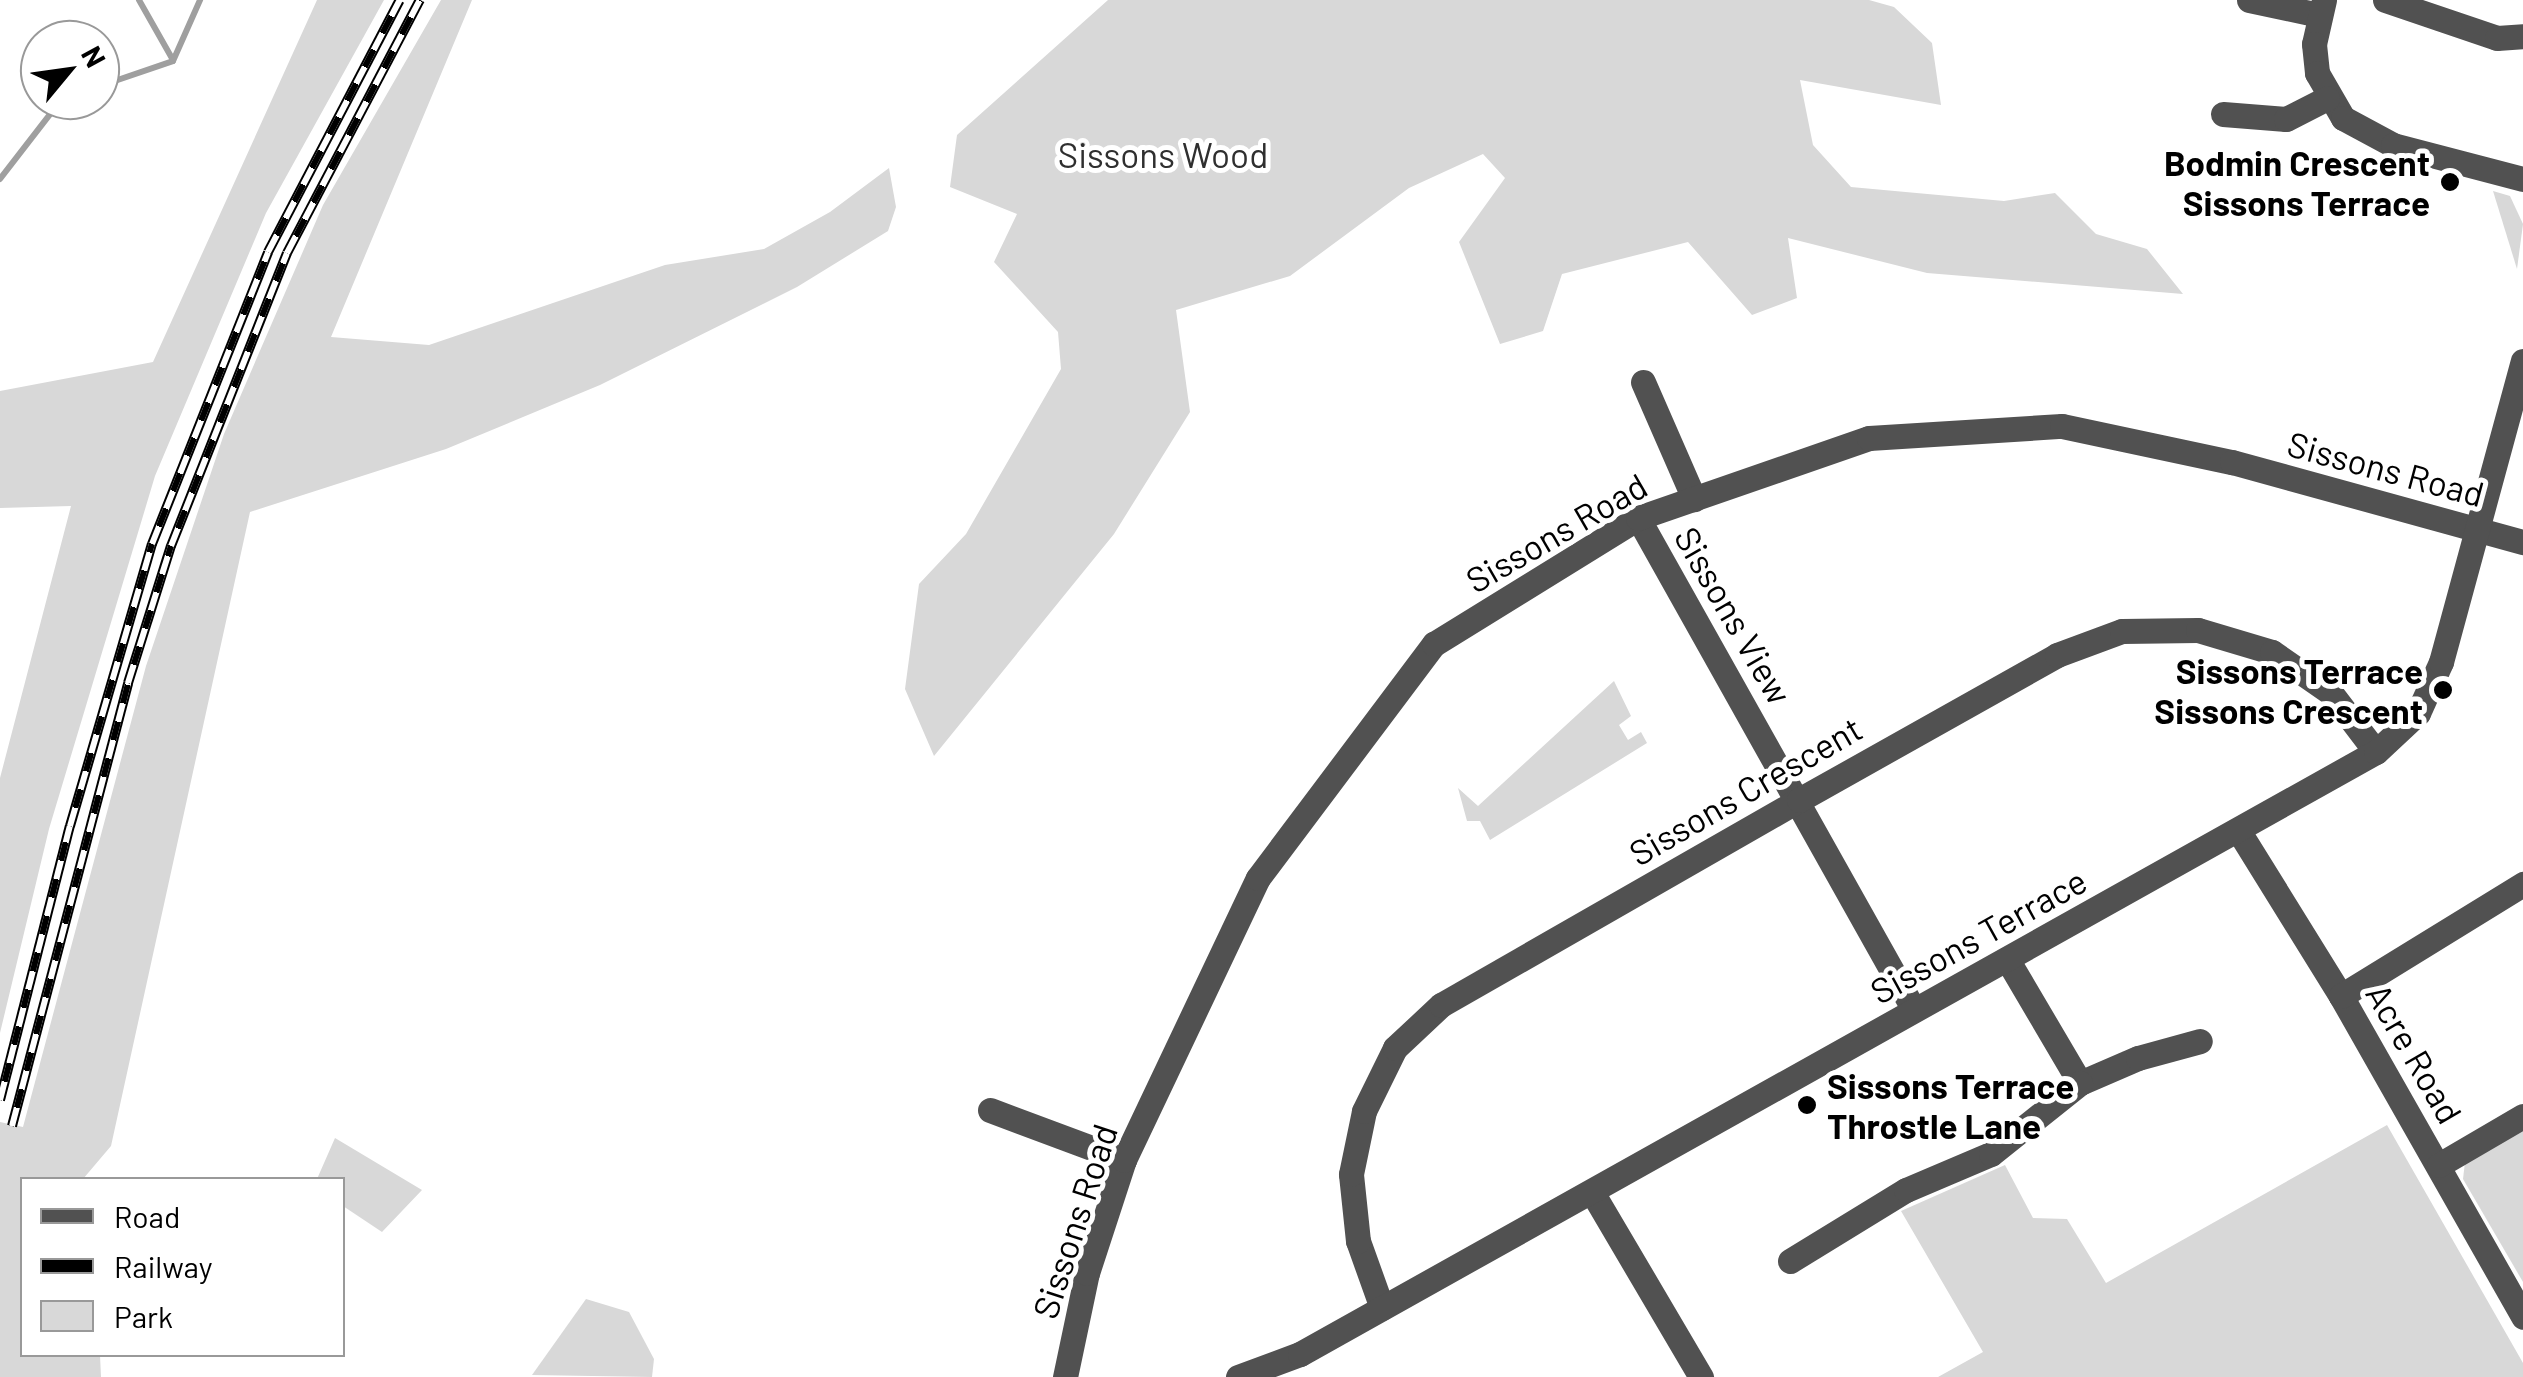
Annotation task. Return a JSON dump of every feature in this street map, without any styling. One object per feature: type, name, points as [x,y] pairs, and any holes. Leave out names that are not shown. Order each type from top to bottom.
[{"type":"street","points":[[2249,0],[2322,7],[2314,44],[2326,98],[2343,118],[2394,146],[2523,179]]},
{"type":"street","points":[[2385,0],[2498,38],[2523,36]]},
{"type":"street","points":[[2223,114],[2286,119],[2326,98]]},
{"type":"street","name":"Sissons Terrace","points":[[1238,1377],[1300,1354],[2376,752],[2418,713],[2441,662],[2523,360]]},
{"type":"street","points":[[1643,382],[1694,499]]},
{"type":"street","name":"Sissons Road","points":[[1065,1377],[1088,1273],[1124,1160],[1258,878],[1434,644],[1638,518],[1869,438],[2062,426],[2232,462],[2523,542]]},
{"type":"street","name":"Sissons View","points":[[1638,518],[1914,1010]]},
{"type":"street","name":"Sissons Crescent","points":[[1382,1308],[1358,1241],[1351,1174],[1364,1111],[1395,1048],[1441,1005],[2056,656],[2122,631],[2198,630],[2272,652],[2331,693],[2376,752]]},
{"type":"street","name":"Acre Road","points":[[2238,830],[2341,996],[2523,1317]]},
{"type":"street","points":[[2341,996],[2523,884]]},
{"type":"street","points":[[2007,959],[2080,1084]]},
{"type":"street","points":[[1790,1262],[1906,1190],[1991,1154],[2080,1084],[2138,1058],[2200,1041]]},
{"type":"street","points":[[990,1110],[1124,1160]]},
{"type":"street","points":[[2439,1166],[2523,1116]]},
{"type":"street","points":[[1592,1192],[1700,1377]]},
{"type":"green space","points":[[317,0],[384,0],[266,213],[155,476],[49,829],[0,1033],[0,778],[71,506],[0,508],[0,391],[153,362]]},
{"type":"green space","points":[[441,0],[472,0],[331,337],[429,345],[665,265],[764,249],[830,212],[889,168],[896,207],[888,231],[797,287],[600,385],[446,449],[250,512],[111,1146],[85,1177],[20,1177],[20,1357],[100,1357],[101,1377],[0,1377],[0,1122],[23,1127],[146,666],[224,434],[323,205]]},
{"type":"green space","name":"Sissons Wood","points":[[1108,0],[1869,0],[1894,7],[1932,43],[1941,105],[1800,80],[1813,145],[1851,187],[2004,201],[2055,193],[2096,234],[2147,249],[2183,294],[1927,273],[1788,238],[1797,298],[1752,315],[1688,242],[1562,274],[1543,331],[1500,344],[1459,242],[1505,178],[1483,154],[1409,188],[1290,276],[1176,310],[1190,412],[1114,534],[934,756],[905,689],[919,584],[966,534],[1061,369],[1058,332],[994,262],[1017,214],[950,187],[957,135]]},
{"type":"green space","points":[[2493,191],[2510,196],[2523,224],[2517,269]]},
{"type":"green space","points":[[1614,681],[1631,716],[1619,725],[1628,740],[1641,732],[1647,743],[1490,840],[1480,821],[1467,821],[1458,788],[1478,806]]},
{"type":"green space","points":[[2387,1125],[2523,1363],[2523,1377],[1938,1377],[1983,1352],[1901,1211],[2005,1165],[2033,1218],[2067,1219],[2106,1283]]},
{"type":"green space","points":[[2523,1128],[2523,1282],[2463,1179],[2465,1162]]},
{"type":"green space","points":[[335,1138],[422,1190],[382,1232],[345,1207],[345,1177],[318,1177]]},
{"type":"green space","points":[[586,1299],[629,1312],[654,1359],[652,1377],[532,1375]]},
{"type":"waterway","points":[[139,0],[173,60]]},
{"type":"waterway","points":[[120,79],[173,61],[200,0]]},
{"type":"waterway","points":[[0,179],[46,120]]},
{"type":"railway","points":[[0,1100],[70,826],[152,544],[268,252],[400,0]]},
{"type":"railway","points":[[12,1126],[128,683],[171,546],[287,253],[420,0]]},
{"type":"place","name":"Bodmin Crescent Sissons Terrace","points":[[2450,182]]},
{"type":"place","name":"Sissons Terrace Sissons Crescent","points":[[2443,690]]},
{"type":"place","name":"Sissons Terrace Throstle Lane","points":[[1807,1105]]}]
